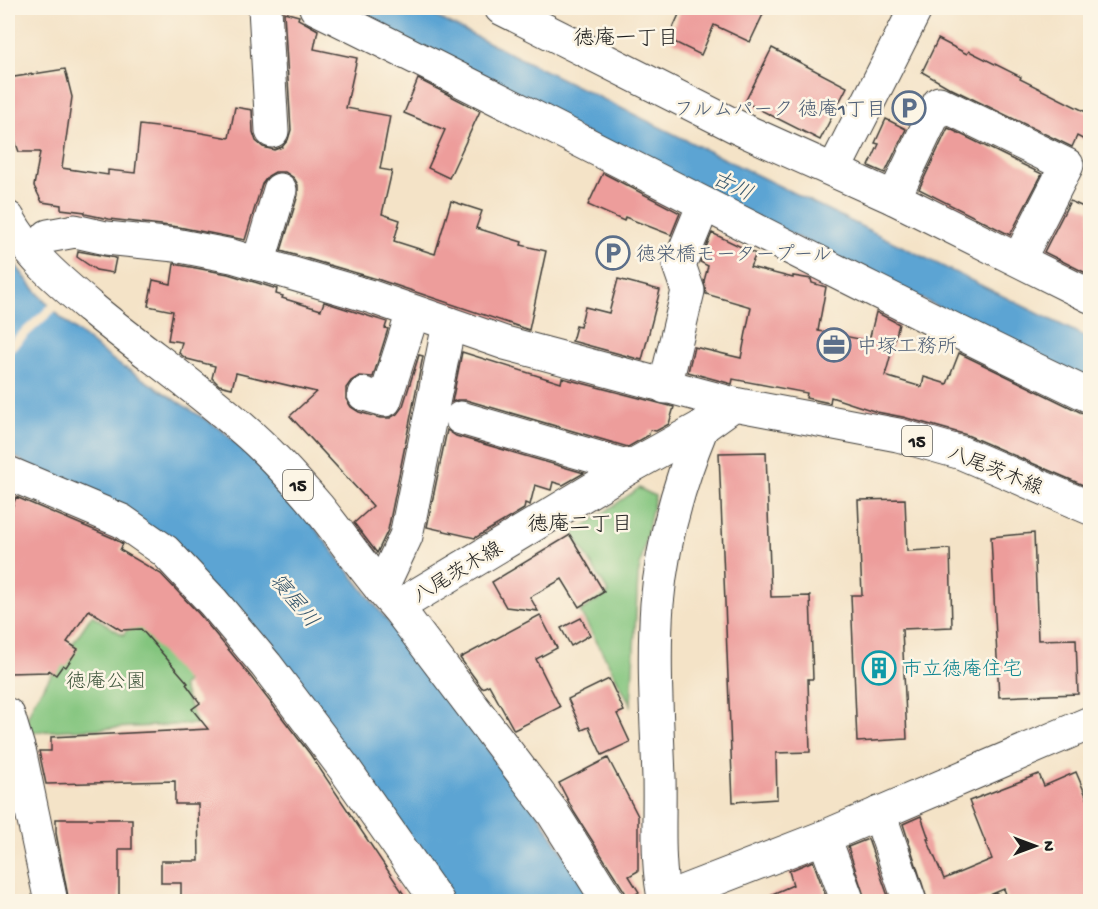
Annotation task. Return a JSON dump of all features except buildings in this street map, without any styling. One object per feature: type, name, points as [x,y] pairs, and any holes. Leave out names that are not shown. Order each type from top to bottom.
[{"type":"street","points":[[265,8],[272,131]]},
{"type":"street","points":[[316,8],[478,87],[704,204],[1090,396]]},
{"type":"street","points":[[501,8],[741,129],[894,198],[1090,296]]},
{"type":"street","points":[[834,170],[916,8]]},
{"type":"street","points":[[894,198],[939,103],[1067,165],[1019,259]]},
{"type":"street","points":[[258,264],[280,190]]},
{"type":"street","points":[[664,387],[688,291],[679,265],[704,204]]},
{"type":"street","name":"八尾茨木線","points":[[8,218],[19,239],[42,265],[130,340],[245,430],[319,508],[389,598],[702,427],[734,404],[898,435],[962,453],[1090,508]]},
{"type":"street","points":[[48,236],[75,231],[106,238],[175,245],[232,256],[372,297],[505,343],[734,404]]},
{"type":"street","points":[[364,394],[386,400],[413,312]]},
{"type":"street","points":[[449,324],[406,536],[389,598],[553,813],[609,902]]},
{"type":"street","points":[[461,418],[630,467]]},
{"type":"street","points":[[702,427],[671,521],[657,606],[661,879],[664,900],[824,837],[1090,723]]},
{"type":"street","points":[[8,473],[122,521],[165,551],[213,602],[266,665],[344,768],[438,902]]},
{"type":"street","points":[[8,715],[21,754],[51,902]]},
{"type":"street","points":[[8,784],[28,902]]},
{"type":"street","points":[[879,813],[910,902]]},
{"type":"street","points":[[824,837],[848,902]]},
{"type":"green space","points":[[639,488],[655,496],[638,576],[631,705],[580,611],[609,593],[573,534]]},
{"type":"green space","name":"徳庵公園","points":[[143,609],[196,671],[182,686],[197,724],[29,732],[28,716],[35,699],[92,615],[123,635]]},
{"type":"water","name":"古川","points":[[333,8],[418,8],[1090,339],[1090,382]]},
{"type":"water","name":"寝屋川","points":[[8,253],[46,303],[75,330],[124,368],[222,430],[286,491],[537,812],[594,901],[450,901],[243,623],[8,451]]},
{"type":"pier","points":[[51,303],[57,310],[8,355],[8,342]]},
{"type":"place","name":"フルムパーク 徳庵1丁目","points":[[909,108]]},
{"type":"place","name":"徳栄橋モータープール","points":[[613,253]]},
{"type":"place","name":"中塚工務所","points":[[834,345]]},
{"type":"place","name":"市立徳庵住宅","points":[[879,668]]},
{"type":"district","name":"徳庵一丁目","points":[[626,37]]},
{"type":"district","name":"徳庵二丁目","points":[[580,523]]}]
